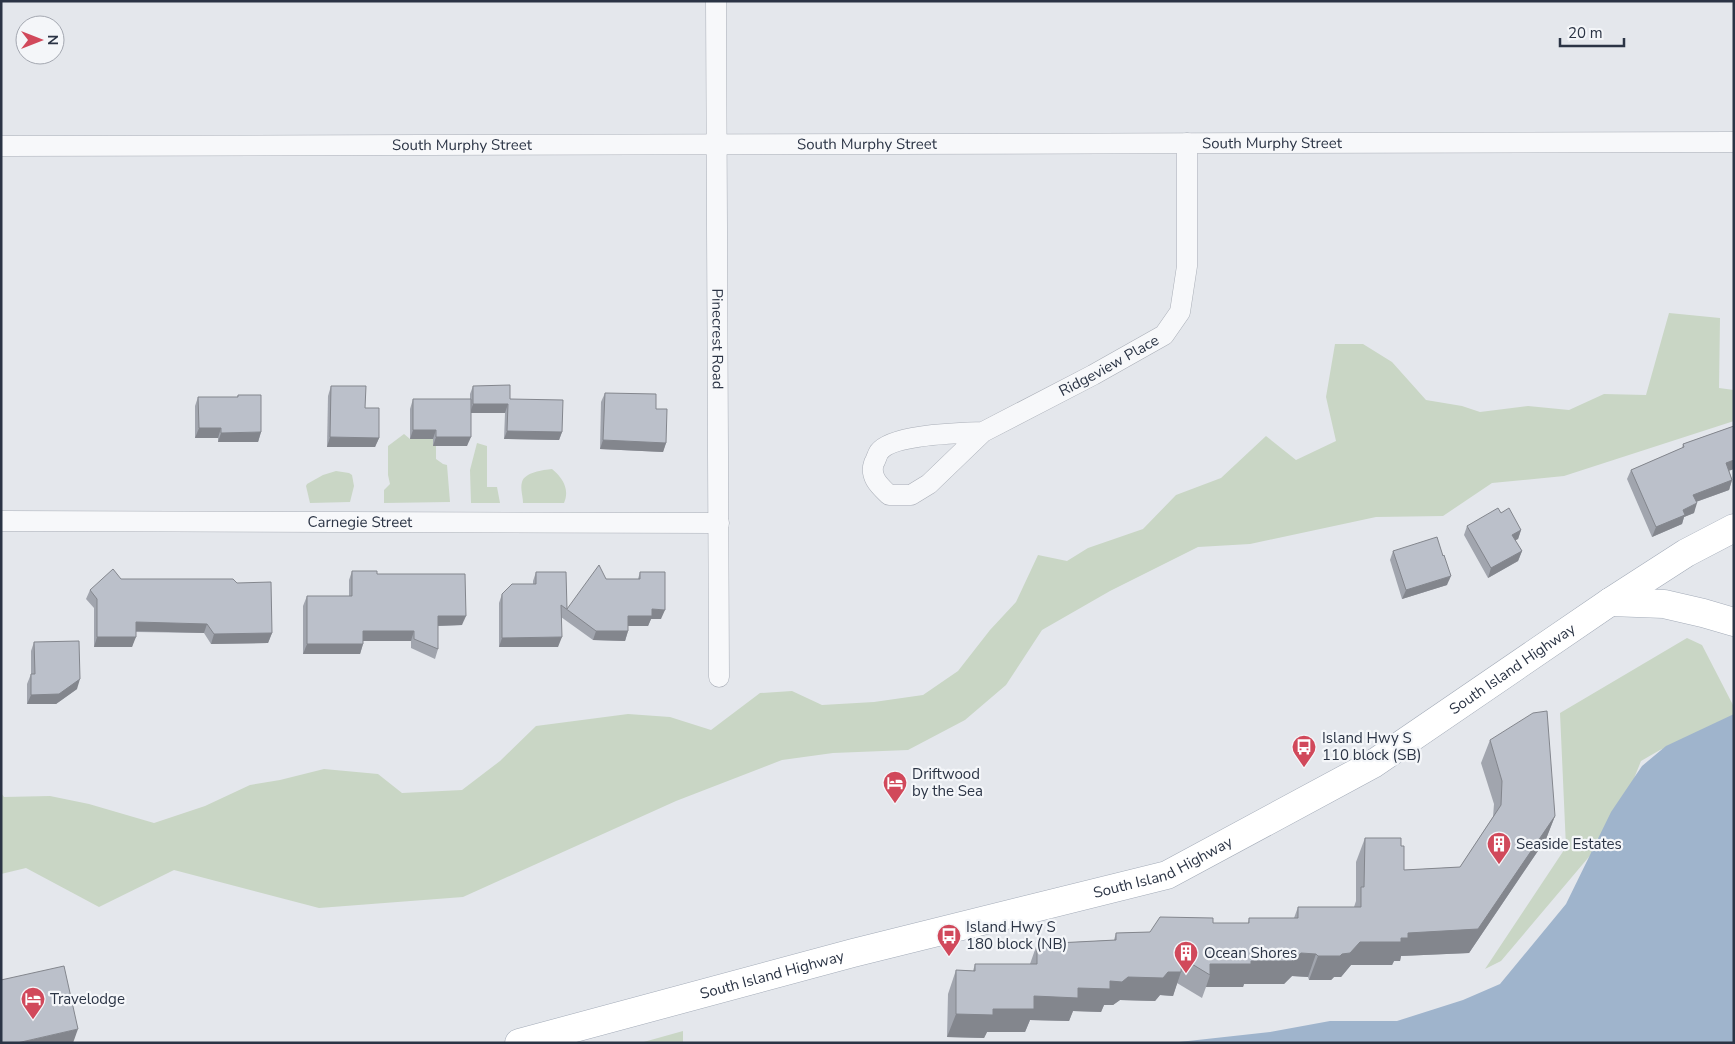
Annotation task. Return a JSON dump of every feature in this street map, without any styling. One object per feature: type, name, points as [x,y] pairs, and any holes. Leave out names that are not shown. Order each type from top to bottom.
[{"type":"main road","name":"South Island Highway","points":[[519,1043],[853,953],[1167,875],[1373,764],[1610,602],[1686,553],[1734,528]]},
{"type":"main road","points":[[1610,602],[1664,604],[1734,622]]},
{"type":"street","name":"Pinecrest Road","points":[[716,1],[719,677]]},
{"type":"street","name":"South Murphy Street","points":[[1,146],[1734,142]]},
{"type":"street","name":"Ridgeview Place","points":[[983,432],[940,434],[893,441],[879,452],[872,468],[876,482],[889,495],[911,495],[929,484],[983,432],[1093,375],[1164,335],[1180,312],[1187,266],[1187,143]]},
{"type":"street","name":"Carnegie Street","points":[[1,521],[719,523]]},
{"type":"green space","points":[[1669,313],[1720,318],[1719,388],[1734,390],[1734,421],[1564,476],[1492,483],[1443,516],[1376,517],[1250,544],[1198,547],[1110,591],[1042,630],[1006,685],[965,720],[908,750],[833,753],[782,760],[676,801],[463,897],[319,908],[174,870],[99,907],[26,868],[1,874],[1,793],[4,797],[50,796],[89,804],[154,823],[205,806],[250,785],[324,769],[378,774],[402,793],[462,790],[500,761],[536,726],[628,714],[670,717],[711,730],[760,693],[792,691],[822,705],[874,702],[923,695],[958,671],[990,630],[1016,602],[1038,555],[1067,561],[1088,548],[1143,529],[1176,495],[1221,478],[1266,436],[1296,460],[1336,441],[1326,397],[1335,344],[1363,344],[1392,362],[1426,400],[1462,406],[1480,412],[1528,406],[1569,410],[1604,394],[1646,395]]},
{"type":"green space","points":[[404,434],[410,439],[433,439],[436,446],[436,459],[447,465],[450,502],[384,503],[384,490],[390,484],[388,475],[388,446]]},
{"type":"green space","points":[[477,443],[487,446],[487,487],[497,487],[500,503],[471,503],[470,470]]},
{"type":"green space","points":[[552,469],[559,476],[566,489],[564,503],[523,503],[521,487],[524,479],[535,472]]},
{"type":"green space","points":[[336,471],[352,475],[354,486],[350,502],[310,503],[307,484],[323,475]]},
{"type":"green space","points":[[1687,638],[1702,645],[1734,707],[1734,719],[1660,750],[1641,761],[1615,826],[1501,961],[1485,969],[1566,847],[1560,713]]},
{"type":"green space","points":[[683,1031],[683,1043],[640,1043]]},
{"type":"water","points":[[1734,714],[1734,1043],[1170,1043],[1270,1032],[1330,1021],[1397,1021],[1463,1000],[1500,984],[1566,904],[1611,812],[1642,766],[1666,746]]},
{"type":"building","points":[[510,385],[510,399],[563,400],[562,432],[507,431],[508,404],[473,404],[473,386]]},
{"type":"building","points":[[331,386],[366,386],[365,408],[379,408],[379,438],[330,437]]},
{"type":"building","points":[[605,393],[656,394],[656,409],[667,409],[666,443],[603,440]]},
{"type":"building","points":[[238,395],[261,395],[261,432],[221,433],[221,428],[199,428],[198,397],[238,397]]},
{"type":"building","points":[[413,399],[471,399],[471,437],[436,437],[436,430],[413,430]]},
{"type":"building","points":[[1734,426],[1734,460],[1726,463],[1732,480],[1693,495],[1697,503],[1683,510],[1685,515],[1656,527],[1631,470],[1684,447],[1683,444]]},
{"type":"building","points":[[1498,508],[1501,513],[1509,508],[1521,530],[1512,535],[1522,551],[1491,568],[1467,526]]},
{"type":"building","points":[[1437,537],[1451,576],[1406,590],[1393,551]]},
{"type":"building","points":[[599,565],[606,579],[640,579],[640,572],[665,572],[665,610],[652,609],[652,616],[628,616],[628,631],[596,631],[561,605],[562,637],[502,638],[502,594],[512,584],[536,584],[536,572],[566,572],[567,609]]},
{"type":"building","points":[[113,569],[121,579],[233,579],[237,583],[271,582],[272,633],[214,634],[207,624],[136,622],[136,637],[97,637],[97,599],[90,590]]},
{"type":"building","points":[[352,571],[377,571],[377,574],[465,574],[466,616],[438,616],[438,649],[414,639],[414,631],[363,631],[363,644],[307,644],[307,596],[352,596]]},
{"type":"building","points":[[79,641],[80,679],[59,694],[31,695],[31,674],[35,674],[34,642]]},
{"type":"building","points":[[1547,711],[1555,816],[1478,929],[1408,933],[1408,938],[1401,938],[1401,942],[1360,942],[1350,953],[1340,956],[1318,956],[1316,954],[1301,953],[1292,961],[1210,964],[1210,975],[1182,958],[1181,972],[1168,972],[1163,978],[1128,977],[1122,982],[1110,981],[1110,989],[1078,988],[1078,998],[1034,996],[1034,1009],[993,1009],[993,1015],[956,1014],[956,970],[975,971],[975,964],[1037,964],[1037,944],[1116,940],[1116,933],[1150,932],[1160,917],[1213,918],[1213,923],[1249,923],[1249,918],[1298,918],[1298,907],[1361,907],[1361,887],[1364,887],[1365,838],[1401,838],[1401,846],[1404,846],[1404,870],[1460,867],[1501,805],[1502,781],[1490,740],[1533,713]]},
{"type":"building","name":"Travelodge","points":[[64,966],[78,1029],[17,1043],[1,1043],[1,980]]},
{"type":"place","name":"Island Hwy S 110 block (SB)","points":[[1304,768]]},
{"type":"place","name":"Driftwood by the Sea","points":[[895,804]]},
{"type":"place","name":"Seaside Estates","points":[[1499,865]]},
{"type":"place","name":"Island Hwy S 180 block (NB)","points":[[949,957]]},
{"type":"place","name":"Ocean Shores","points":[[1186,974]]},
{"type":"place","name":"Travelodge","points":[[33,1020]]}]
